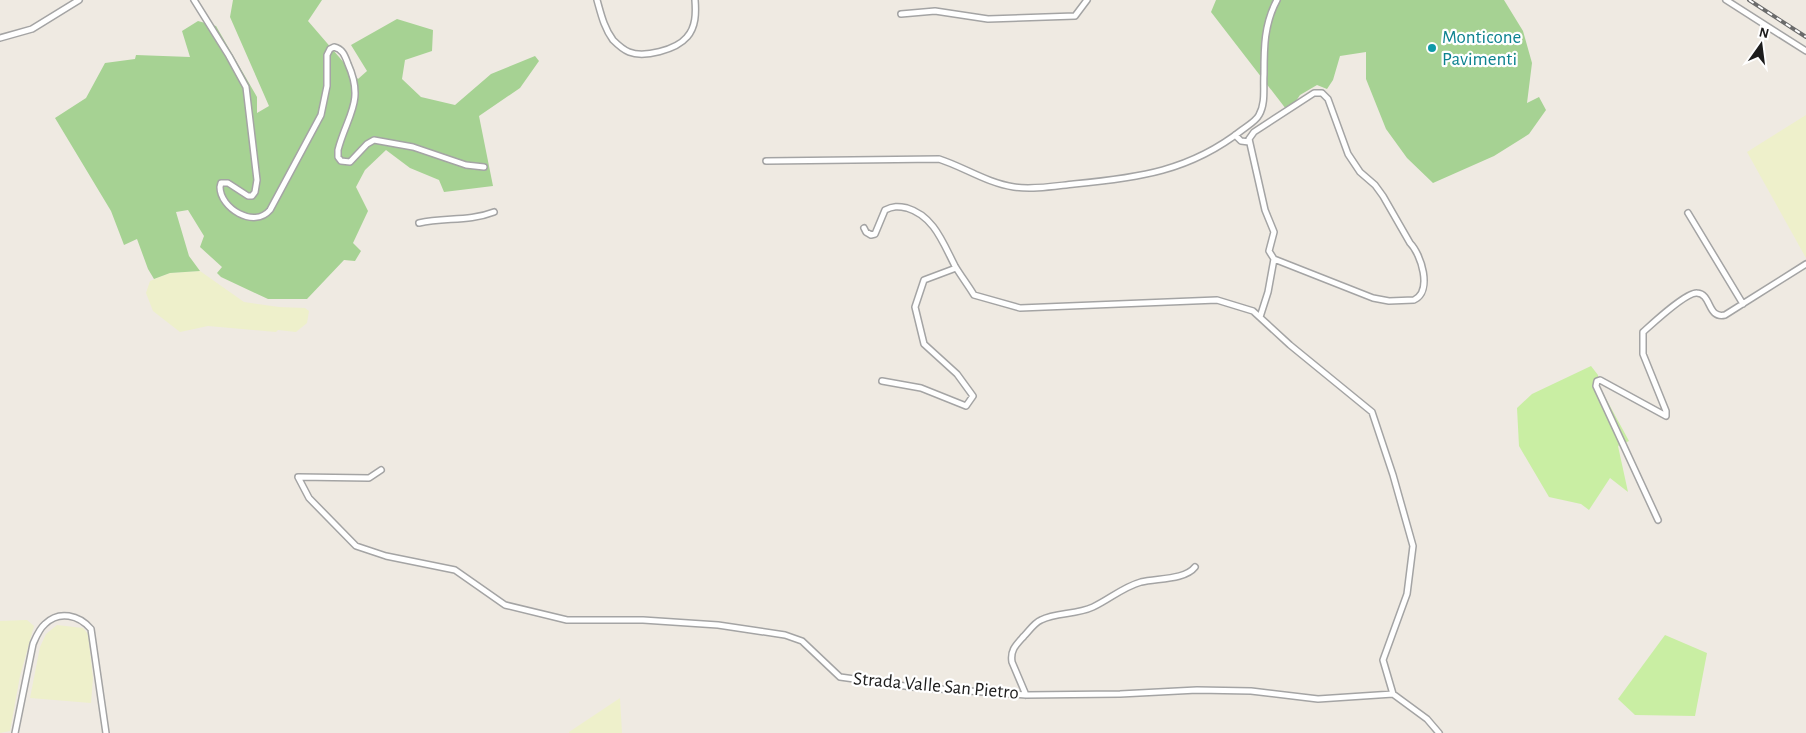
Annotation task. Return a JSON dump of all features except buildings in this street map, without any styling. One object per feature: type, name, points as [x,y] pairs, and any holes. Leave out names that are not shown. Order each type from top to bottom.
[{"type":"street","points":[[0,38],[32,29],[80,0]]},
{"type":"street","points":[[194,0],[242,78],[247,92],[256,173],[255,192],[252,196],[248,196],[228,184],[221,183],[220,187],[223,198],[238,213],[260,218],[265,216],[270,210],[321,115],[328,86],[328,55],[330,49],[334,47],[342,51],[354,77],[356,89],[354,105],[338,150],[338,157],[341,161],[350,162],[367,144],[374,140],[413,148],[466,165],[484,167]]},
{"type":"street","points":[[597,0],[604,26],[614,41],[629,52],[648,53],[666,50],[688,37],[694,24],[695,0]]},
{"type":"street","points":[[901,14],[935,11],[988,19],[1076,16],[1087,0]]},
{"type":"street","points":[[766,161],[939,159],[997,183],[1013,187],[1054,186],[1148,175],[1195,158],[1235,136],[1259,117],[1262,106],[1267,24],[1276,0]]},
{"type":"street","points":[[1726,0],[1806,51]]},
{"type":"street","points":[[1314,93],[1325,94],[1332,107],[1348,154],[1360,172],[1375,185],[1383,196],[1410,243],[1416,249],[1422,269],[1424,286],[1421,295],[1414,300],[1380,300],[1274,259],[1269,251],[1274,232],[1265,210],[1249,137],[1314,93]]},
{"type":"street","points":[[1235,136],[1241,141],[1249,142]]},
{"type":"street","points":[[864,228],[871,235],[875,234],[885,210],[891,207],[898,206],[917,211],[928,219],[936,229],[956,268],[974,295],[1020,308],[1217,300],[1253,311],[1290,345],[1372,412],[1393,474],[1413,546],[1407,594],[1383,660],[1393,694],[1427,719],[1439,733]]},
{"type":"street","points":[[419,223],[440,219],[470,219],[494,212]]},
{"type":"street","points":[[1688,213],[1743,304]]},
{"type":"street","points":[[1260,317],[1268,292],[1274,259]]},
{"type":"street","points":[[1658,520],[1596,386],[1597,382],[1600,380],[1666,416],[1666,411],[1643,354],[1643,332],[1665,312],[1694,293],[1700,293],[1704,296],[1715,314],[1720,316],[1726,315],[1806,264]]},
{"type":"street","points":[[882,381],[921,388],[966,406],[973,396],[957,374],[924,344],[915,307],[924,280],[956,268]]},
{"type":"street","name":"Strada Valle San Pietro","points":[[381,470],[368,478],[298,477],[309,498],[356,546],[386,556],[455,570],[505,605],[567,620],[652,620],[718,625],[785,635],[802,641],[840,678],[912,688],[1026,695],[1120,694],[1197,690],[1251,691],[1318,700],[1393,694]]},
{"type":"street","points":[[1026,695],[1011,656],[1015,645],[1039,621],[1049,616],[1081,611],[1100,603],[1125,588],[1141,582],[1188,574],[1195,567]]},
{"type":"street","points":[[15,733],[33,644],[37,635],[46,622],[62,616],[75,616],[84,621],[91,629],[106,733]]},
{"type":"green space","points":[[233,0],[322,0],[308,21],[358,79],[367,71],[351,45],[397,19],[433,30],[432,51],[405,60],[402,79],[421,97],[455,105],[491,74],[535,56],[539,61],[520,88],[479,116],[493,186],[444,192],[439,180],[410,168],[386,150],[365,170],[356,187],[368,211],[353,243],[361,251],[355,261],[344,260],[307,299],[268,299],[221,277],[217,273],[222,267],[200,247],[204,236],[188,210],[176,212],[189,256],[200,271],[170,273],[154,279],[148,269],[137,239],[124,245],[111,211],[55,118],[86,98],[105,63],[135,59],[136,55],[190,57],[182,31],[198,21],[216,26],[257,97],[257,113],[269,106],[230,17]]},
{"type":"green space","points":[[1216,0],[1504,0],[1523,31],[1532,63],[1527,103],[1539,97],[1546,110],[1529,134],[1494,156],[1433,183],[1407,158],[1386,129],[1366,79],[1366,52],[1340,56],[1333,80],[1327,89],[1317,85],[1300,95],[1294,104],[1286,109],[1211,12]]},
{"type":"green space","points":[[1806,115],[1806,258],[1747,152]]},
{"type":"green space","points":[[200,271],[244,302],[279,307],[305,308],[309,311],[307,323],[296,332],[208,326],[180,332],[153,311],[146,293],[150,281],[170,273]]},
{"type":"green space","points":[[1591,366],[1598,375],[1598,384],[1629,441],[1618,446],[1628,492],[1610,478],[1589,510],[1581,504],[1549,497],[1519,446],[1517,408],[1532,394]]},
{"type":"green space","points":[[27,620],[34,626],[20,676],[10,731],[0,733],[0,621]]},
{"type":"green space","points":[[57,625],[83,628],[88,634],[93,678],[91,703],[30,698],[40,647],[46,634]]},
{"type":"green space","points":[[1665,635],[1707,653],[1695,716],[1635,715],[1618,699]]},
{"type":"green space","points":[[620,698],[622,733],[569,733],[569,732]]},
{"type":"railway","points":[[1749,0],[1806,37]]},
{"type":"place","name":"Monticone Pavimenti","points":[[1432,48]]}]
